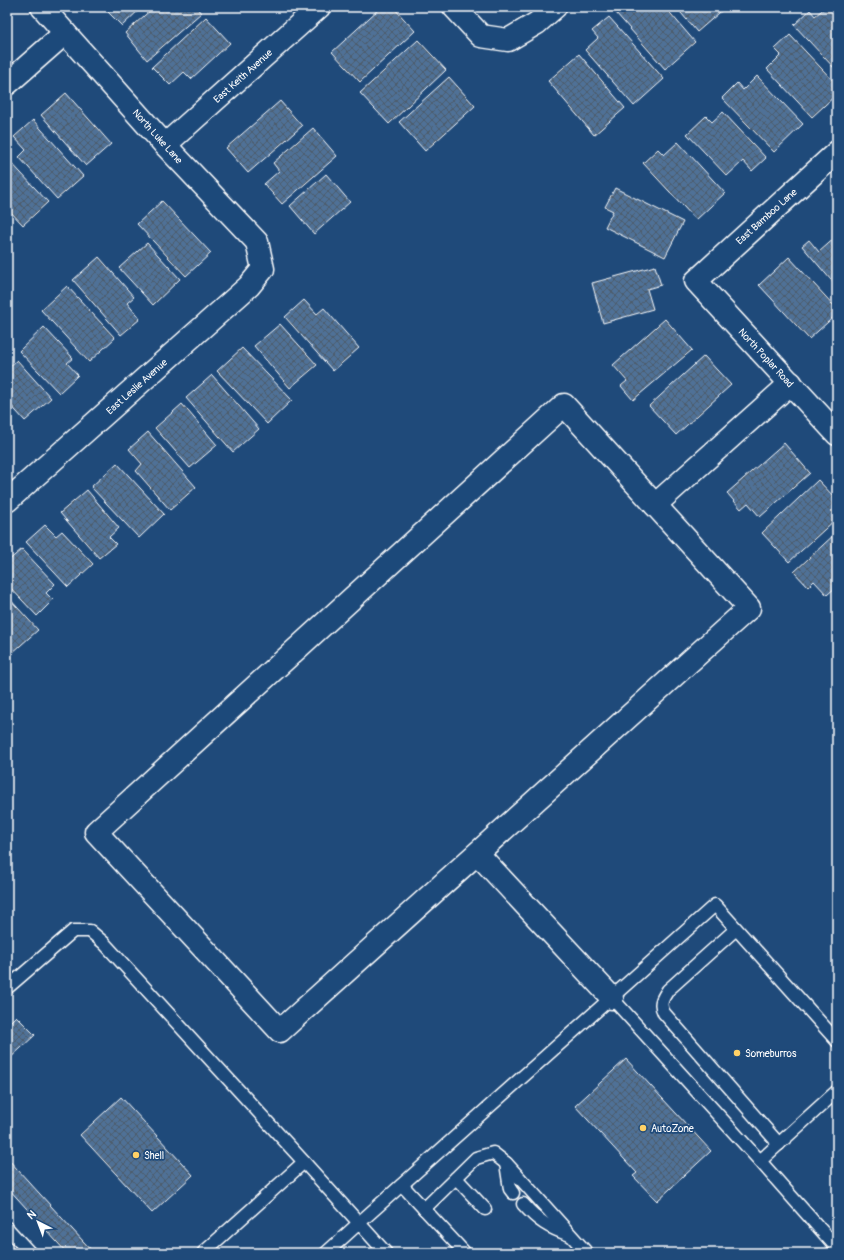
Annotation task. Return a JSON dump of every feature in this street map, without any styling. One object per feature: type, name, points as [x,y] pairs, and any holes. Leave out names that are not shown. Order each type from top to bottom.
[{"type":"street","name":"North Luke Lane","points":[[42,7],[165,145],[257,242],[263,269]]},
{"type":"street","name":"East Keith Avenue","points":[[165,145],[319,7]]},
{"type":"street","points":[[454,7],[481,36],[508,40],[537,23],[555,7]]},
{"type":"street","points":[[7,84],[65,33]]},
{"type":"street","name":"East Bamboo Lane","points":[[696,281],[837,152]]},
{"type":"street","name":"East Leslie Avenue","points":[[7,501],[249,286],[263,269]]},
{"type":"street","name":"North Poplar Road","points":[[696,281],[837,434]]},
{"type":"street","points":[[655,505],[791,384]]},
{"type":"street","points":[[564,406],[655,505],[749,608],[280,1031],[96,832],[564,406]]},
{"type":"street","points":[[478,854],[612,998]]},
{"type":"lane","points":[[326,1253],[715,905],[837,1041]]},
{"type":"lane","points":[[736,929],[668,990],[662,998],[660,1007],[779,1144]]},
{"type":"lane","points":[[7,988],[73,931],[90,931],[104,943],[386,1253]]},
{"type":"lane","points":[[612,998],[837,1248]]},
{"type":"lane","points":[[760,1161],[837,1091]]},
{"type":"lane","points":[[424,1209],[476,1158],[493,1153],[506,1163],[587,1253]]},
{"type":"lane","points":[[203,1253],[304,1162]]},
{"type":"lane","points":[[506,1163],[510,1189],[513,1193]]},
{"type":"lane","points":[[456,1178],[485,1209]]},
{"type":"lane","points":[[402,1185],[465,1253]]},
{"type":"lane","points":[[523,1204],[533,1215],[550,1228],[571,1235]]},
{"type":"lane","points":[[7,1228],[30,1253]]},
{"type":"building","points":[[103,7],[142,7],[122,26]]},
{"type":"building","points":[[154,7],[196,7],[201,13],[147,60],[125,33]]},
{"type":"building","points":[[381,7],[393,7],[415,31],[360,82],[332,52]]},
{"type":"building","points":[[623,7],[665,7],[695,42],[665,69],[616,13]]},
{"type":"building","points":[[676,7],[726,7],[697,32]]},
{"type":"building","points":[[826,7],[833,7],[837,11],[837,71],[794,25],[810,10],[815,16]]},
{"type":"building","points":[[206,17],[230,43],[191,79],[184,72],[170,85],[152,67]]},
{"type":"building","points":[[609,17],[664,79],[634,106],[585,50],[598,38],[592,31]]},
{"type":"building","points":[[790,35],[837,85],[837,94],[812,117],[767,69],[781,55],[775,49]]},
{"type":"building","points":[[418,40],[446,70],[389,124],[360,93]]},
{"type":"building","points":[[579,54],[625,108],[594,135],[548,81]]},
{"type":"building","points":[[757,76],[803,124],[774,152],[722,98],[737,83],[743,90]]},
{"type":"building","points":[[449,77],[475,106],[425,151],[399,122]]},
{"type":"building","points":[[66,93],[111,144],[86,166],[41,115]]},
{"type":"building","points":[[280,101],[302,126],[248,173],[226,148]]},
{"type":"building","points":[[723,112],[766,158],[752,171],[743,161],[727,176],[687,134],[706,116],[712,122]]},
{"type":"building","points":[[33,120],[83,176],[57,199],[19,157],[26,150],[14,137]]},
{"type":"building","points":[[313,128],[337,156],[282,204],[264,184],[279,171],[273,163]]},
{"type":"building","points":[[678,142],[725,193],[696,220],[643,163],[658,149],[664,155]]},
{"type":"building","points":[[7,158],[48,202],[23,225],[7,208]]},
{"type":"building","points":[[326,174],[350,202],[314,234],[290,206]]},
{"type":"building","points":[[615,188],[683,222],[665,257],[605,227],[613,211],[605,207]]},
{"type":"building","points":[[162,201],[211,253],[186,276],[137,224]]},
{"type":"building","points":[[837,236],[837,287],[802,246],[809,240],[819,252]]},
{"type":"building","points":[[147,243],[180,279],[153,305],[119,268]]},
{"type":"building","points":[[99,257],[134,297],[127,303],[140,319],[121,335],[73,280]]},
{"type":"building","points":[[789,257],[837,309],[837,314],[809,339],[759,285]]},
{"type":"building","points":[[655,266],[661,285],[647,289],[653,309],[603,323],[592,283]]},
{"type":"building","points":[[67,286],[115,338],[89,362],[41,310]]},
{"type":"building","points":[[304,300],[317,314],[324,308],[359,348],[333,371],[285,317]]},
{"type":"building","points":[[665,319],[692,350],[633,400],[621,386],[627,381],[613,365]]},
{"type":"building","points":[[280,324],[317,365],[290,388],[254,346]]},
{"type":"building","points":[[44,327],[73,358],[67,363],[78,375],[59,393],[19,351]]},
{"type":"building","points":[[242,348],[292,400],[267,424],[217,371]]},
{"type":"building","points":[[704,356],[731,385],[676,435],[649,406]]},
{"type":"building","points":[[17,360],[51,398],[25,421],[7,401],[7,367],[8,368]]},
{"type":"building","points":[[212,375],[259,429],[233,452],[186,398]]},
{"type":"building","points":[[182,404],[217,445],[190,468],[155,428]]},
{"type":"building","points":[[148,432],[196,487],[170,510],[136,471],[142,464],[129,449]]},
{"type":"building","points":[[784,443],[810,473],[760,517],[748,503],[741,509],[727,493]]},
{"type":"building","points":[[117,463],[164,514],[139,538],[91,487]]},
{"type":"building","points":[[818,480],[837,500],[837,518],[789,562],[762,533]]},
{"type":"building","points":[[87,490],[119,528],[109,537],[116,544],[99,558],[60,513]]},
{"type":"building","points":[[45,525],[56,536],[62,531],[93,564],[68,587],[26,542]]},
{"type":"building","points":[[837,532],[837,586],[827,595],[814,581],[808,587],[794,572]]},
{"type":"building","points":[[22,549],[55,584],[46,593],[53,600],[37,616],[7,584],[7,562]]},
{"type":"building","points":[[7,596],[38,630],[12,653],[7,648]]},
{"type":"building","points":[[16,1016],[35,1035],[7,1061],[7,1025]]},
{"type":"building","name":"AutoZone","points":[[626,1059],[711,1151],[657,1201],[633,1176],[637,1173],[575,1106]]},
{"type":"building","name":"Shell","points":[[121,1097],[193,1175],[152,1213],[80,1135]]},
{"type":"building","points":[[7,1158],[94,1253],[67,1253],[7,1187]]},
{"type":"place","name":"Someburros","points":[[737,1053]]},
{"type":"place","name":"AutoZone","points":[[643,1128]]},
{"type":"place","name":"Shell","points":[[136,1155]]}]
